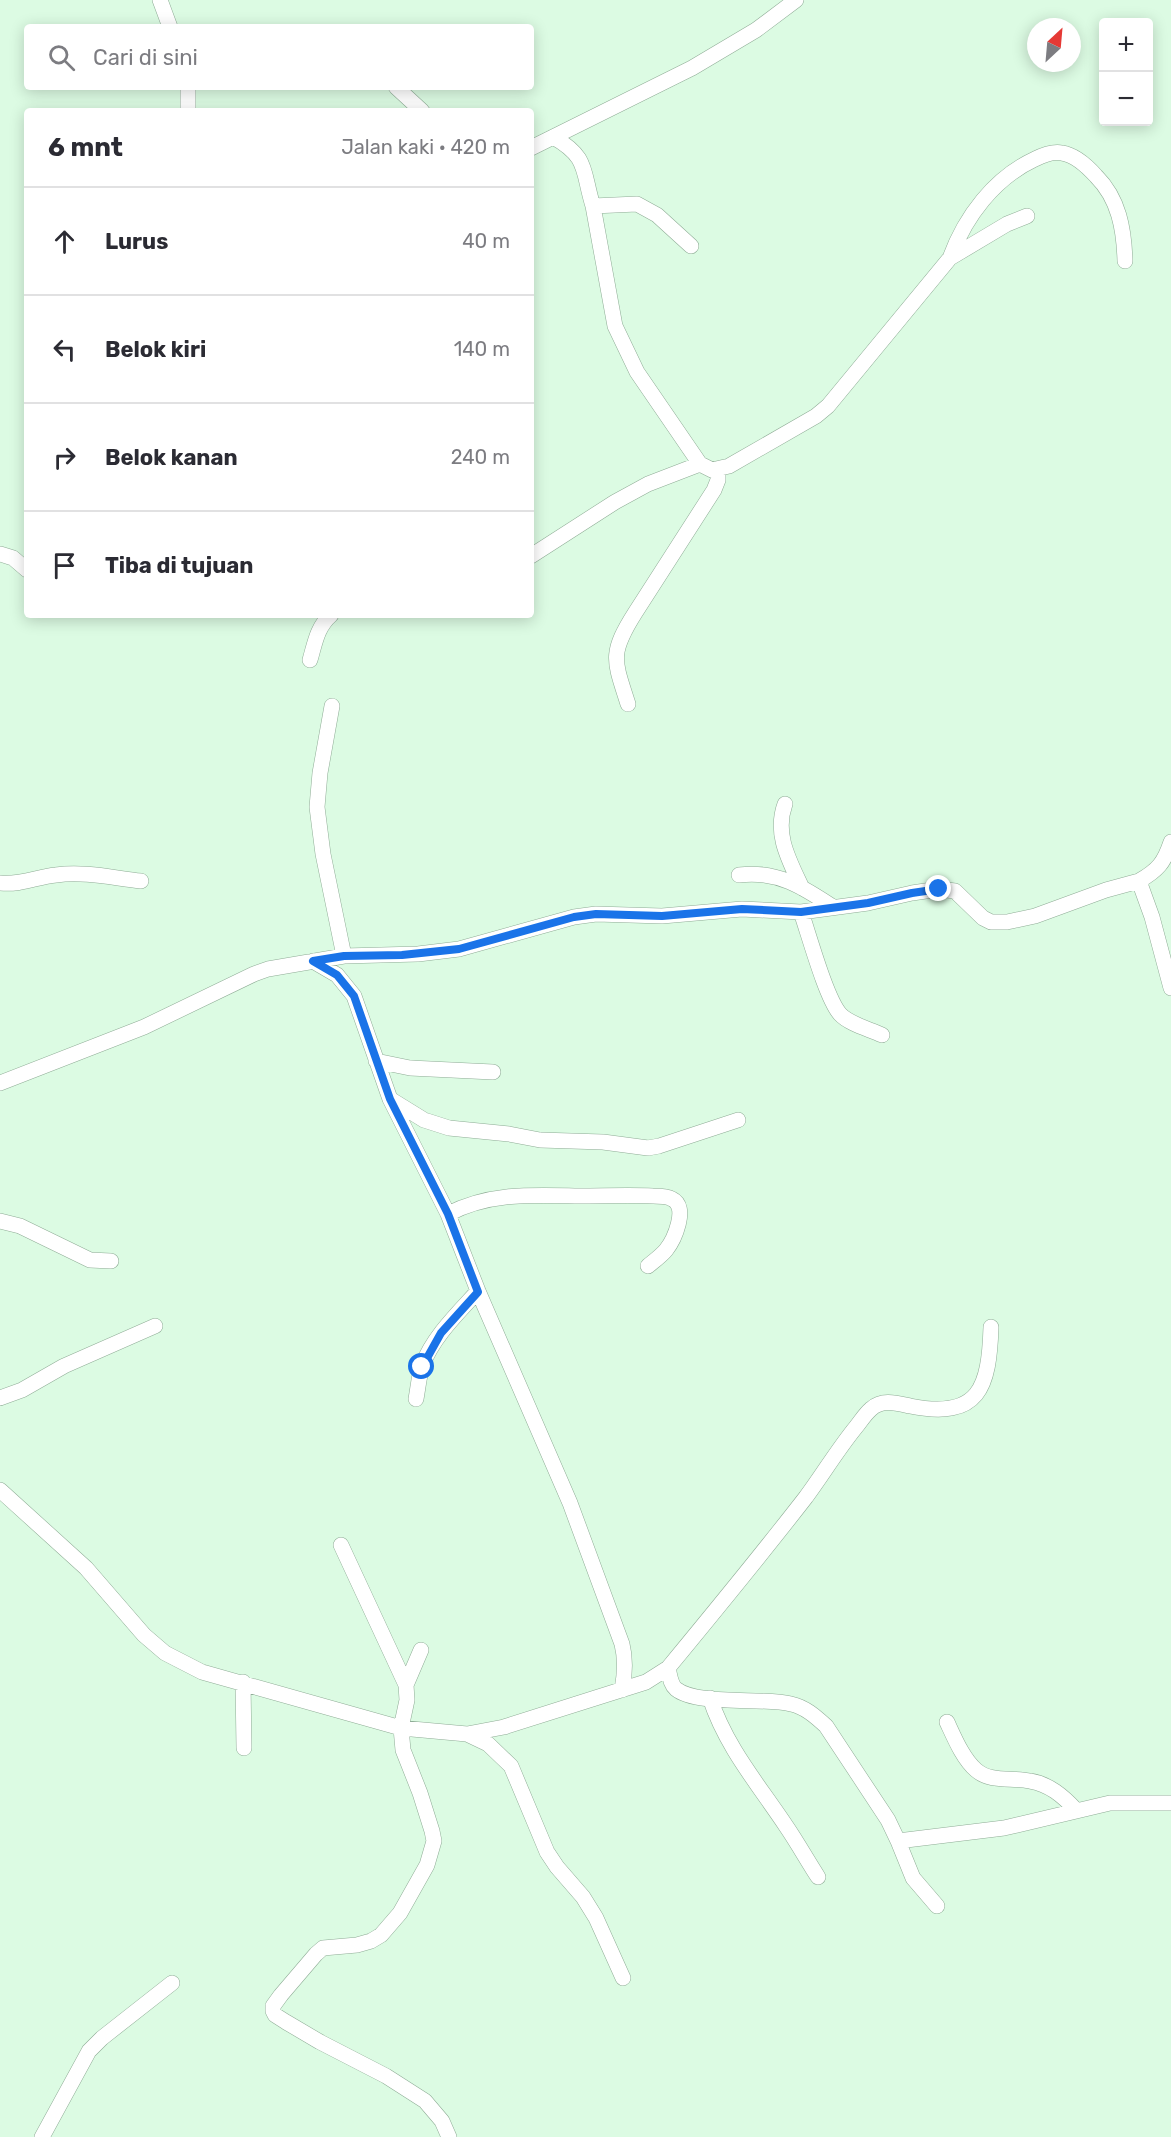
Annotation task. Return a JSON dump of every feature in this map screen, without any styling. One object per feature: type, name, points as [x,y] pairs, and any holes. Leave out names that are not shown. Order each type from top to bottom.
[{"type":"street","points":[[160,0],[169,24]]},
{"type":"street","points":[[534,146],[692,68],[756,30],[796,0]]},
{"type":"street","points":[[188,90],[188,108]]},
{"type":"street","points":[[399,90],[419,108]]},
{"type":"street","points":[[553,137],[573,151],[583,165],[593,206],[615,326],[637,372],[700,464],[707,468],[718,469],[729,466],[816,416],[828,406],[950,258],[965,224],[979,205],[1000,182],[1024,164],[1053,153],[1062,153],[1086,166],[1103,183],[1116,205],[1122,222],[1125,261]]},
{"type":"street","points":[[593,206],[637,204],[657,215],[691,246]]},
{"type":"street","points":[[950,258],[1007,224],[1027,216]]},
{"type":"street","points":[[534,554],[615,502],[648,484],[700,464]]},
{"type":"street","points":[[628,704],[616,663],[616,649],[634,613],[714,490],[718,480],[718,469]]},
{"type":"street","points":[[0,554],[12,558],[24,568]]},
{"type":"street","points":[[310,660],[318,631],[328,618]]},
{"type":"street","points":[[332,706],[316,807],[322,854],[344,956]]},
{"type":"street","points":[[786,804],[782,814],[781,836],[802,888]]},
{"type":"street","points":[[0,1083],[144,1027],[254,974],[313,961],[344,956],[397,955],[459,949],[574,917],[596,914],[662,916],[742,909],[801,912],[868,903],[912,893],[949,890],[961,895],[983,918],[999,923],[1035,916],[1106,890],[1139,881],[1156,871],[1167,855],[1171,842]]},
{"type":"street","points":[[0,883],[25,882],[68,874],[141,881]]},
{"type":"street","points":[[739,875],[771,874],[802,888],[833,907]]},
{"type":"street","points":[[1139,881],[1152,917],[1171,988]]},
{"type":"street","points":[[801,912],[838,1012],[855,1024],[882,1035]]},
{"type":"street","points":[[313,961],[337,975],[354,996],[390,1099],[448,1214],[478,1292],[570,1503],[618,1634],[625,1656],[622,1690]]},
{"type":"street","points":[[376,1061],[410,1068],[493,1072]]},
{"type":"street","points":[[390,1099],[424,1120],[449,1128],[509,1134],[540,1140],[603,1142],[643,1148],[659,1146],[738,1120]]},
{"type":"street","points":[[448,1214],[475,1203],[532,1194],[671,1198],[675,1200],[679,1208],[677,1230],[665,1251],[648,1266]]},
{"type":"street","points":[[0,1221],[20,1226],[90,1260],[111,1261]]},
{"type":"street","points":[[416,1399],[422,1367],[429,1351],[441,1333],[478,1292]]},
{"type":"street","points":[[0,1398],[21,1390],[64,1366],[154,1326]]},
{"type":"street","points":[[0,1490],[86,1568],[136,1627],[165,1653],[202,1672],[401,1728],[467,1734],[504,1727],[622,1690],[645,1682],[668,1668],[807,1496],[840,1446],[870,1409],[878,1404],[889,1402],[922,1408],[942,1408],[966,1403],[972,1399],[981,1389],[986,1376],[991,1326]]},
{"type":"street","points":[[341,1545],[406,1685],[407,1700],[401,1728],[403,1750],[420,1793],[434,1841],[427,1865],[400,1913],[381,1935],[357,1945],[323,1948],[281,1995],[273,2006],[273,2011],[286,2022],[386,2076],[425,2102],[442,2121],[449,2137]]},
{"type":"street","points":[[406,1685],[421,1650]]},
{"type":"street","points":[[668,1668],[676,1689],[685,1693],[710,1698],[790,1703],[813,1714],[831,1735],[888,1820],[913,1878],[937,1906]]},
{"type":"street","points":[[243,1682],[244,1748]]},
{"type":"street","points":[[710,1698],[717,1719],[745,1769],[786,1826],[818,1877]]},
{"type":"street","points":[[947,1722],[954,1738],[976,1770],[993,1778],[1028,1780],[1050,1787],[1076,1810]]},
{"type":"street","points":[[467,1734],[488,1744],[511,1766],[547,1852],[557,1867],[584,1897],[623,1978]]},
{"type":"street","points":[[898,1841],[1004,1828],[1110,1803],[1171,1803]]},
{"type":"street","points":[[42,2137],[89,2051],[102,2038],[172,1983]]},
{"type":"route","points":[[422,1367],[441,1333],[478,1292],[448,1214],[390,1099],[354,996],[337,975],[313,961],[344,956],[387,956],[459,949],[574,917],[596,914],[662,916],[742,909],[801,912],[868,903],[939,889]]}]
